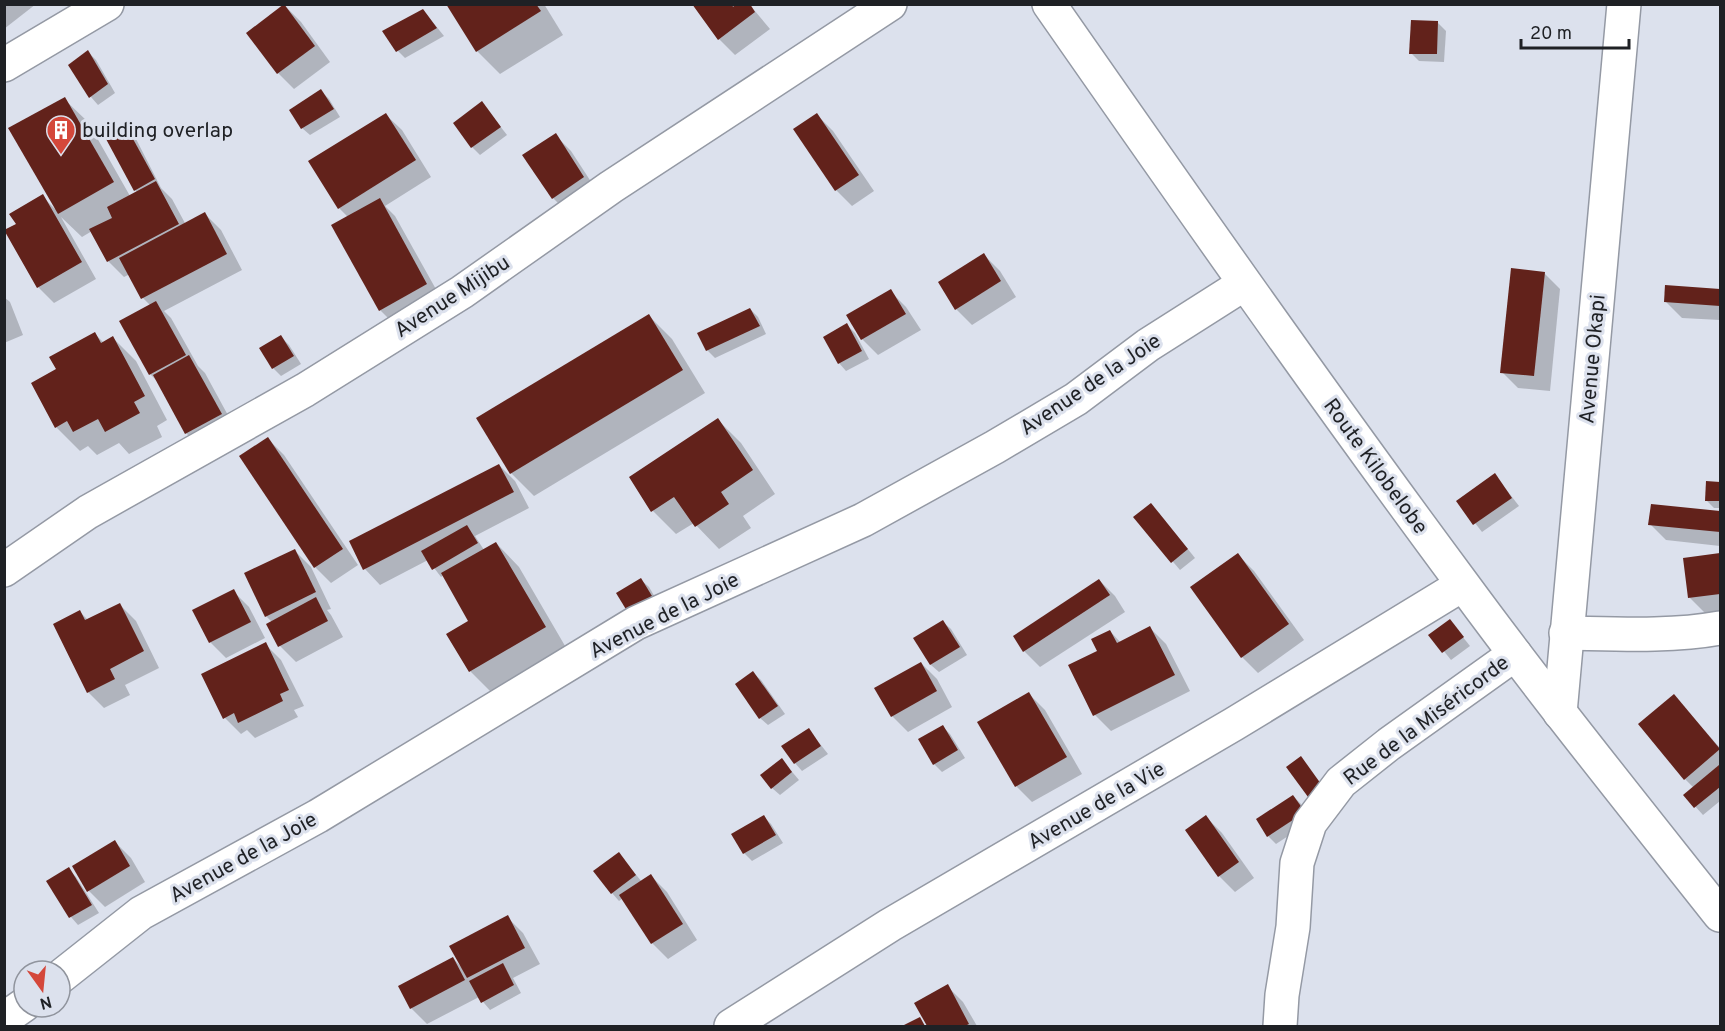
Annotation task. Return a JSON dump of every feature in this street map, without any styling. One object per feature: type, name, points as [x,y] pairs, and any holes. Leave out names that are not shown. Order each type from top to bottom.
[{"type":"street","points":[[4,65],[107,4]]},
{"type":"street","name":"Avenue Mijibu","points":[[4,570],[88,512],[305,390],[462,292],[611,187],[890,4]]},
{"type":"street","name":"Route Kilobelobe","points":[[1049,4],[1244,284],[1462,585],[1720,915]]},
{"type":"street","name":"Avenue Okapi","points":[[1560,713],[1624,4]]},
{"type":"street","name":"Avenue de la Joie","points":[[72,968],[141,913],[318,816],[636,623],[863,520],[1015,435],[1076,399],[1148,345],[1244,284]]},
{"type":"street","name":"Avenue de la Vie","points":[[731,1026],[890,925],[1234,724],[1462,585]]},
{"type":"street","points":[[1566,633],[1648,634],[1698,632],[1720,628]]},
{"type":"street","name":"Rue de la Miséricorde","points":[[1280,1026],[1282,995],[1293,927],[1297,863],[1310,823],[1341,782],[1389,744],[1515,654]]},
{"type":"building","points":[[284,4],[315,46],[277,74],[246,33]]},
{"type":"building","points":[[446,4],[536,4],[541,11],[476,52]]},
{"type":"building","points":[[692,4],[732,4],[733,7],[736,4],[750,4],[755,12],[718,40]]},
{"type":"building","points":[[423,9],[437,28],[396,52],[382,31]]},
{"type":"building","points":[[1411,20],[1438,21],[1437,54],[1409,54]]},
{"type":"building","points":[[88,50],[108,84],[89,98],[68,65]]},
{"type":"building","points":[[321,89],[334,109],[301,129],[289,110]]},
{"type":"building","name":"building overlap","points":[[65,97],[114,182],[58,214],[8,128]]},
{"type":"building","points":[[482,101],[501,127],[471,148],[453,123]]},
{"type":"building","points":[[386,113],[416,160],[338,209],[308,161]]},
{"type":"building","points":[[817,113],[859,175],[835,191],[793,129]]},
{"type":"building","points":[[127,128],[155,179],[134,191],[106,139]]},
{"type":"building","points":[[556,133],[584,177],[552,199],[522,155]]},
{"type":"building","points":[[156,181],[179,224],[107,262],[89,229],[112,218],[107,207]]},
{"type":"building","points":[[43,194],[82,262],[37,288],[4,230],[16,224],[9,214]]},
{"type":"building","points":[[380,198],[427,284],[379,311],[331,225]]},
{"type":"building","points":[[205,212],[227,254],[141,299],[119,258]]},
{"type":"building","points":[[984,253],[1001,281],[955,310],[938,282]]},
{"type":"building","points":[[1511,268],[1545,272],[1534,376],[1500,373]]},
{"type":"building","points":[[1665,285],[1720,289],[1720,306],[1664,302]]},
{"type":"building","points":[[891,289],[906,314],[861,340],[846,315]]},
{"type":"building","points":[[156,301],[186,355],[149,375],[119,321]]},
{"type":"building","points":[[750,308],[760,326],[706,351],[697,333]]},
{"type":"building","points":[[649,314],[683,370],[510,474],[476,418]]},
{"type":"building","points":[[847,323],[862,351],[838,364],[823,337]]},
{"type":"building","points":[[95,332],[101,343],[113,336],[145,396],[134,402],[140,413],[105,432],[98,419],[73,432],[67,421],[55,428],[31,383],[56,369],[49,357]]},
{"type":"building","points":[[281,335],[294,356],[272,369],[259,348]]},
{"type":"building","points":[[189,355],[222,414],[185,434],[153,375]]},
{"type":"building","points":[[718,418],[753,470],[721,492],[729,504],[695,527],[674,497],[651,512],[629,477]]},
{"type":"building","points":[[268,437],[343,549],[314,568],[239,456]]},
{"type":"building","points":[[499,464],[514,492],[363,570],[349,541]]},
{"type":"building","points":[[1495,473],[1512,498],[1473,525],[1456,501]]},
{"type":"building","points":[[1706,481],[1720,482],[1720,501],[1705,501]]},
{"type":"building","points":[[1151,503],[1188,549],[1171,563],[1133,517]]},
{"type":"building","points":[[1651,504],[1720,511],[1720,532],[1648,525]]},
{"type":"building","points":[[467,525],[478,543],[432,570],[421,551]]},
{"type":"building","points":[[496,542],[546,627],[469,672],[446,634],[468,621],[441,573]]},
{"type":"building","points":[[295,549],[316,592],[265,617],[244,573]]},
{"type":"building","points":[[1238,553],[1289,624],[1241,658],[1190,587]]},
{"type":"building","points":[[1720,553],[1720,594],[1688,598],[1683,558]]},
{"type":"building","points":[[641,578],[652,596],[627,611],[616,593]]},
{"type":"building","points":[[1099,579],[1110,595],[1023,652],[1013,636]]},
{"type":"building","points":[[234,589],[251,622],[209,643],[192,610]]},
{"type":"building","points":[[316,597],[328,621],[278,647],[266,624]]},
{"type":"building","points":[[120,603],[144,651],[110,669],[115,679],[87,693],[53,624],[80,610],[85,620]]},
{"type":"building","points":[[1450,619],[1464,637],[1442,653],[1428,635]]},
{"type":"building","points":[[943,620],[960,647],[930,665],[913,638]]},
{"type":"building","points":[[1150,626],[1175,675],[1093,716],[1068,665],[1097,651],[1091,639],[1110,630],[1117,643]]},
{"type":"building","points":[[266,642],[289,690],[280,694],[283,701],[238,723],[234,713],[223,719],[201,674]]},
{"type":"building","points":[[921,662],[937,691],[891,717],[874,688]]},
{"type":"building","points":[[753,671],[778,706],[759,719],[735,684]]},
{"type":"building","points":[[1029,692],[1067,757],[1015,787],[977,722]]},
{"type":"building","points":[[1674,694],[1720,749],[1684,780],[1638,724]]},
{"type":"building","points":[[943,725],[958,750],[933,765],[918,739]]},
{"type":"building","points":[[809,728],[821,746],[794,764],[781,746]]},
{"type":"building","points":[[1301,756],[1326,791],[1311,801],[1286,767]]},
{"type":"building","points":[[782,758],[792,772],[771,789],[760,775]]},
{"type":"building","points":[[1719,765],[1720,787],[1694,808],[1683,795]]},
{"type":"building","points":[[1293,795],[1305,812],[1267,837],[1256,819]]},
{"type":"building","points":[[764,815],[776,835],[743,854],[731,834]]},
{"type":"building","points":[[1206,815],[1239,862],[1218,877],[1185,830]]},
{"type":"building","points":[[115,840],[130,866],[87,892],[72,866]]},
{"type":"building","points":[[619,852],[636,875],[611,894],[593,871]]},
{"type":"building","points":[[69,867],[92,905],[69,918],[46,881]]},
{"type":"building","points":[[651,874],[683,924],[651,944],[619,895]]},
{"type":"building","points":[[508,915],[525,948],[467,978],[449,946]]},
{"type":"building","points":[[453,957],[465,980],[410,1009],[398,986]]},
{"type":"building","points":[[503,963],[514,985],[481,1003],[469,981]]},
{"type":"building","points":[[948,984],[969,1024],[965,1026],[927,1026],[914,1003]]},
{"type":"building","points":[[920,1017],[925,1026],[902,1026]]},
{"type":"place","name":"building overlap","points":[[61,156]]}]
